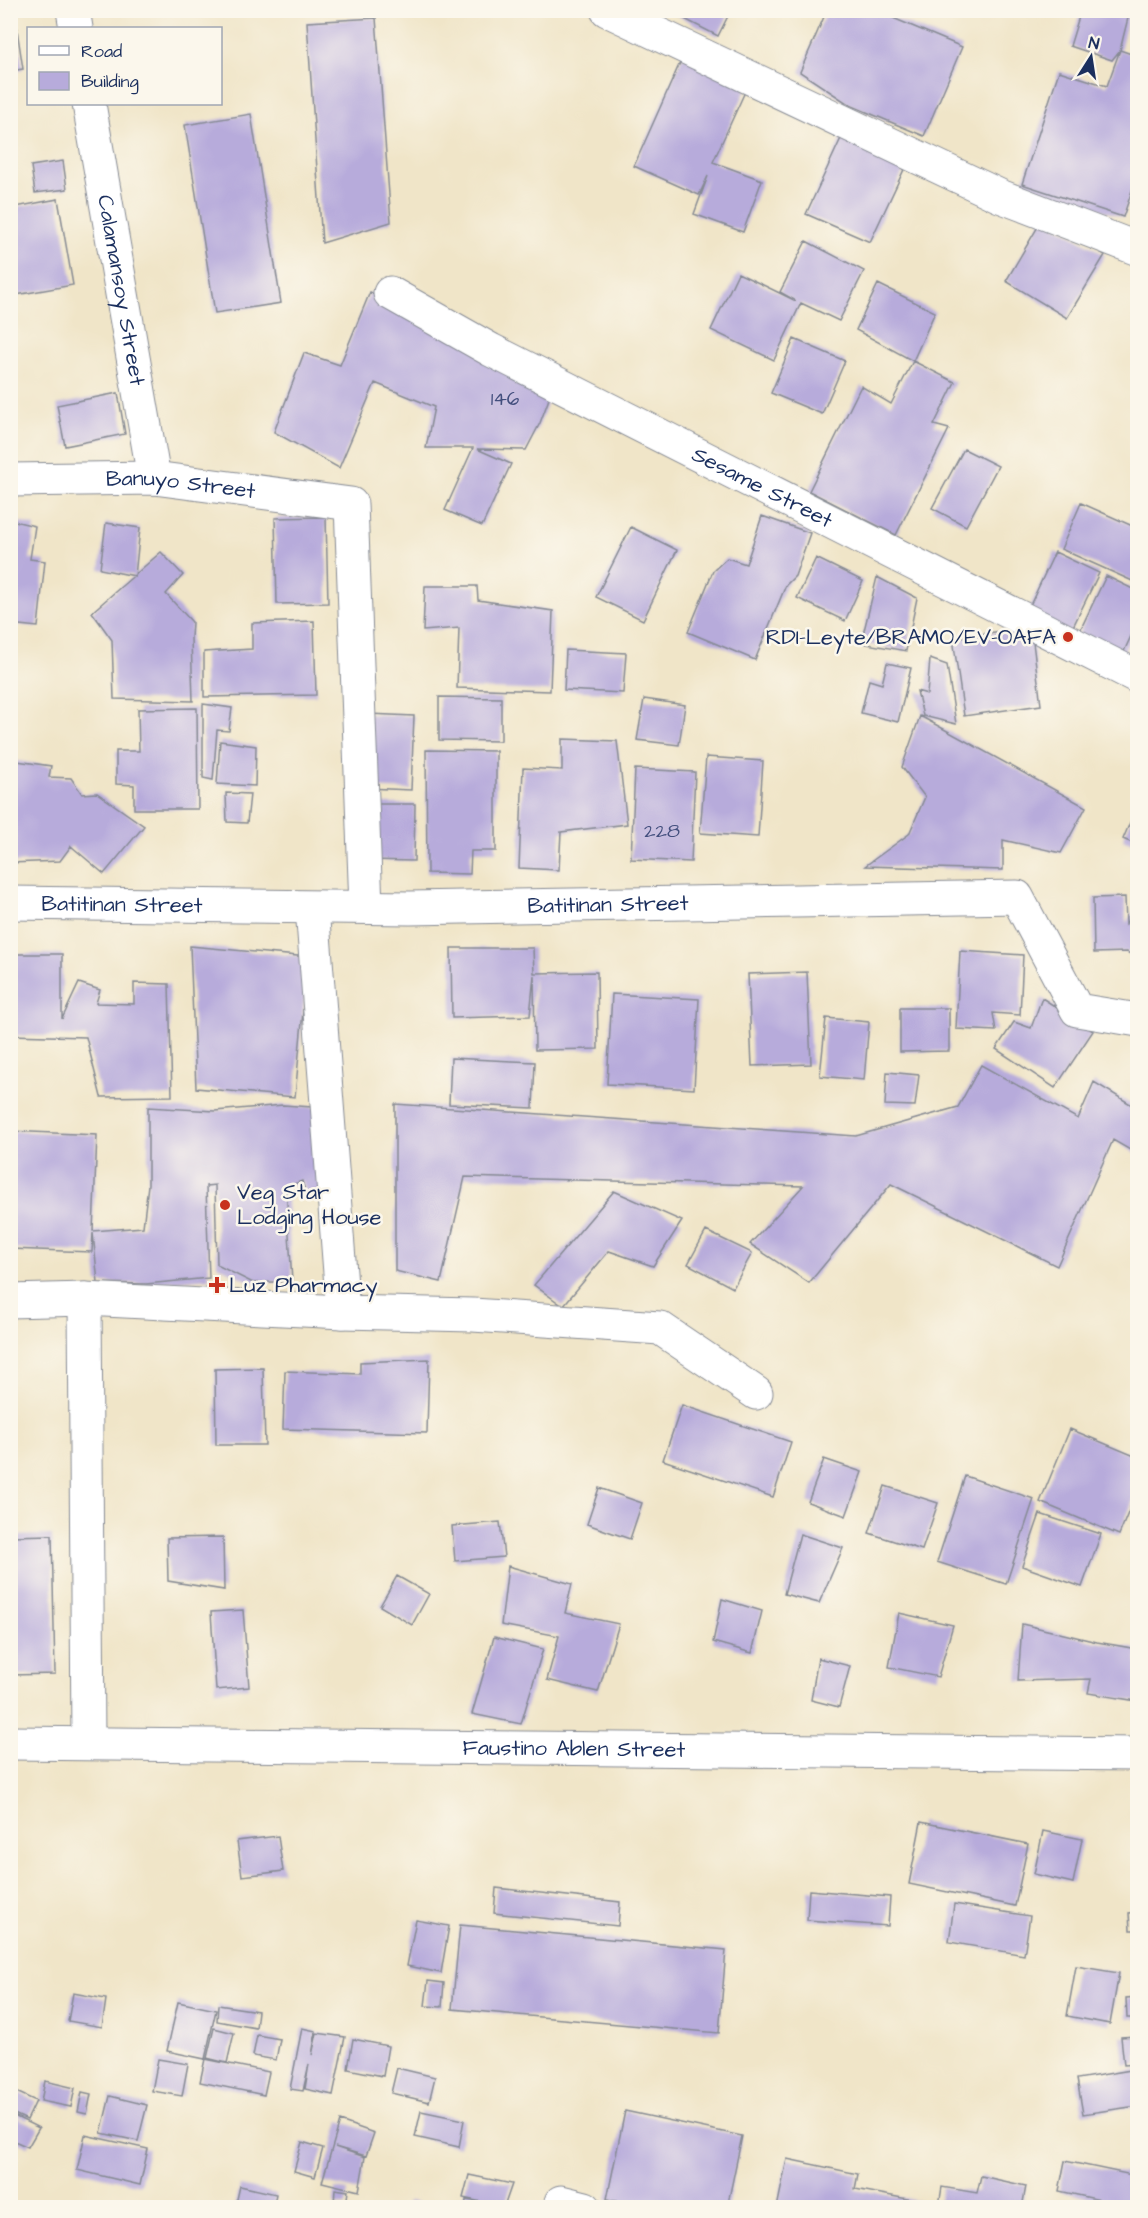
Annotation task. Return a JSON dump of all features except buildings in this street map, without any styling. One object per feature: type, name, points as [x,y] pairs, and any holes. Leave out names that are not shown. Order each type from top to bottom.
[{"type":"street","points":[[73,10],[76,27]]},
{"type":"street","points":[[608,10],[1000,196],[1137,249]]},
{"type":"street","name":"Calamansoy Street","points":[[89,105],[154,478]]},
{"type":"street","name":"Sesame Street","points":[[390,293],[491,350],[1137,677]]},
{"type":"street","name":"Banuyo Street","points":[[10,480],[154,478],[351,504],[366,907]]},
{"type":"street","name":"Batitinan Street","points":[[10,903],[312,908],[1017,897],[1077,1010],[1137,1020]]},
{"type":"street","points":[[312,908],[343,1312]]},
{"type":"street","points":[[86,1299],[88,1743]]},
{"type":"street","points":[[10,1301],[86,1299],[343,1312],[473,1315],[660,1328],[756,1393]]},
{"type":"street","name":"Faustino Ablen Street","points":[[10,1743],[1137,1754]]},
{"type":"place","name":"RDI-Leyte/BRAMO/EV-OAFA","points":[[1068,637]]},
{"type":"place","name":"Veg Star Lodging House","points":[[225,1205]]},
{"type":"place","name":"Luz Pharmacy","points":[[217,1285]]}]
